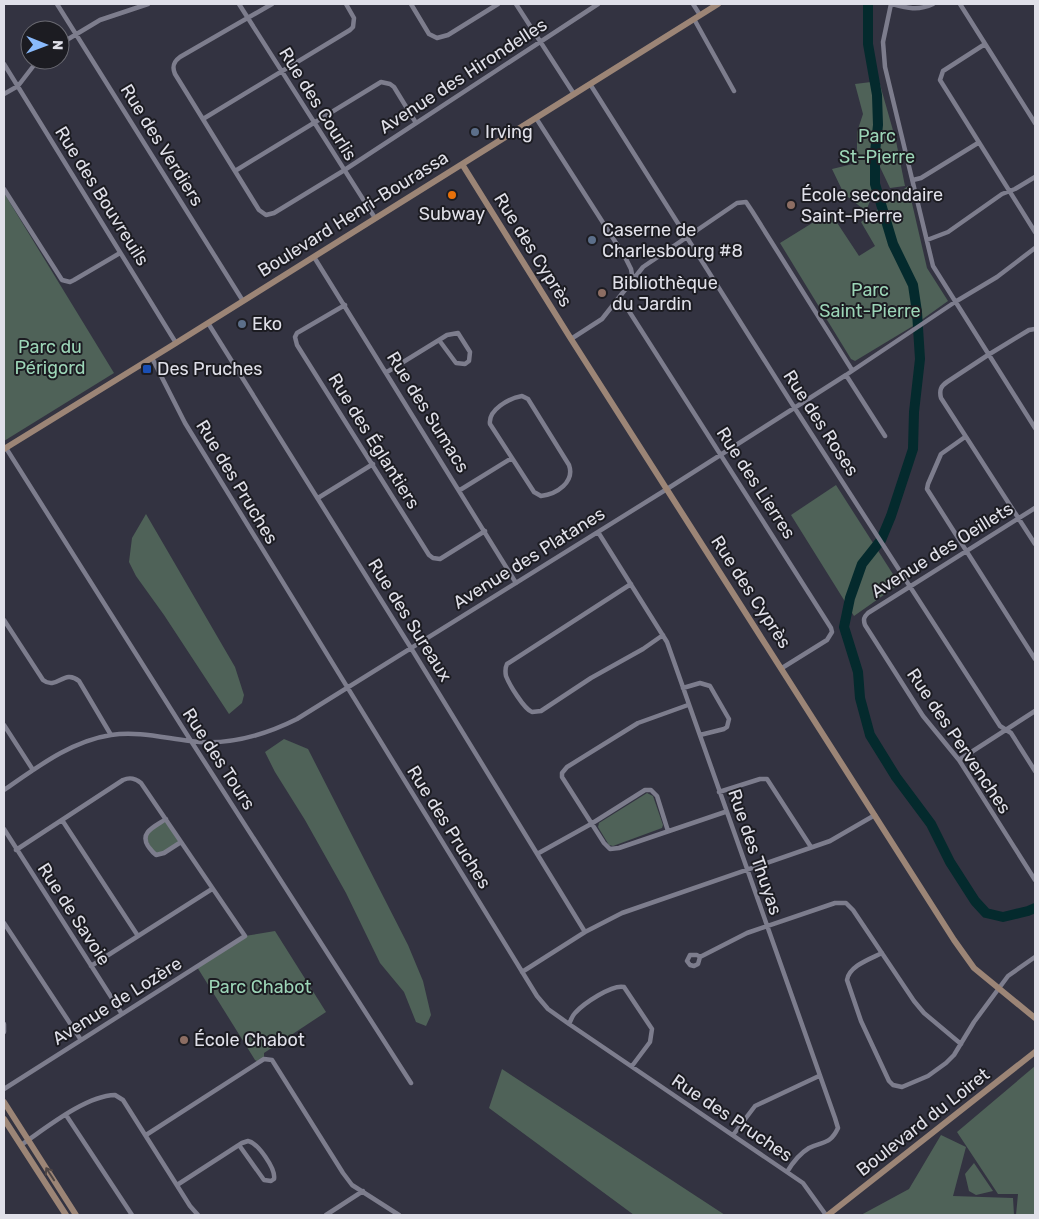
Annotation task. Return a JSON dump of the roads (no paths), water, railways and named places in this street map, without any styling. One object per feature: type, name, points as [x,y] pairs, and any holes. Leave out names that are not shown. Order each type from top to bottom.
[{"type":"street","name":"Rue des Verdiers","points":[[57,4],[243,301]]},
{"type":"street","points":[[70,38],[100,20],[148,4]]},
{"type":"street","name":"Rue des Courlis","points":[[239,4],[343,171],[375,218]]},
{"type":"street","points":[[272,4],[175,60],[173,65],[175,74],[235,171],[376,84],[385,82],[394,87],[416,123]]},
{"type":"street","points":[[204,119],[353,27],[354,18],[346,4]]},
{"type":"street","points":[[411,4],[429,34],[437,38],[448,35],[498,4]]},
{"type":"street","points":[[516,4],[574,94]]},
{"type":"street","name":"Avenue des Hirondelles","points":[[235,171],[259,210],[266,215],[274,213],[343,171],[596,4]]},
{"type":"street","points":[[693,4],[697,17],[734,91]]},
{"type":"street","name":"Boulevard Henri-Bourassa","points":[[5,449],[718,4]]},
{"type":"street","points":[[933,4],[918,9],[891,4],[884,31],[883,53],[885,67],[933,266],[1035,428]]},
{"type":"street","points":[[960,4],[1035,123]]},
{"type":"street","points":[[985,44],[943,71],[940,80],[1035,232]]},
{"type":"street","name":"Rue des Bouvreuils","points":[[4,64],[176,343]]},
{"type":"street","points":[[4,94],[18,86],[30,70]]},
{"type":"street","name":"Rue des Roses","points":[[590,84],[794,407],[1000,726],[1011,733],[1035,771]]},
{"type":"street","points":[[536,118],[625,257],[631,269],[633,280]]},
{"type":"street","points":[[913,180],[921,178],[978,143]]},
{"type":"street","name":"Rue des Cyprès","points":[[462,164],[571,339],[954,940],[974,968],[1035,1018]]},
{"type":"street","points":[[927,240],[948,232],[1009,191],[1035,177]]},
{"type":"street","points":[[4,189],[62,280],[70,282],[120,253]]},
{"type":"street","points":[[571,339],[602,319],[643,267],[738,203],[746,202],[852,370]]},
{"type":"street","name":"Avenue des Platanes","points":[[4,790],[33,770],[80,743],[111,735],[164,736],[210,742],[232,741],[257,736],[297,719],[348,689],[846,375],[955,302],[997,277],[1035,248]]},
{"type":"street","name":"Rue des Sumacs","points":[[314,256],[516,582]]},
{"type":"street","name":"Rue des Lierres","points":[[620,297],[831,628],[832,632],[827,640],[782,668]]},
{"type":"street","name":"Rue des Églantiers","points":[[345,305],[301,330],[295,337],[296,342],[429,555],[437,559],[443,558],[484,531]]},
{"type":"street","name":"Rue des Sureaux","points":[[208,323],[411,648],[585,932]]},
{"type":"street","points":[[1035,329],[1029,330],[988,355],[947,382],[940,389],[941,398],[1035,544]]},
{"type":"street","points":[[387,372],[447,335],[458,333],[470,352],[469,361],[465,364],[456,363],[439,340]]},
{"type":"street","name":"Rue des Pruches","points":[[152,358],[185,423],[537,996],[548,1008],[569,1024],[802,1182],[827,1215]]},
{"type":"street","points":[[846,375],[885,436]]},
{"type":"street","points":[[522,396],[528,399],[569,465],[571,475],[569,480],[550,494],[541,496],[534,492],[512,458],[490,424],[490,420],[494,410],[516,397],[522,396]]},
{"type":"street","points":[[965,437],[941,454],[927,489],[1035,659]]},
{"type":"street","name":"Rue des Tours","points":[[5,449],[411,1084]]},
{"type":"street","points":[[460,490],[512,458]]},
{"type":"street","points":[[318,498],[372,464]]},
{"type":"street","name":"Avenue des Oeillets","points":[[864,616],[1035,508]]},
{"type":"street","name":"Rue des Thuyas","points":[[598,532],[667,642],[838,1128],[833,1138],[810,1148],[798,1156],[787,1172]]},
{"type":"street","points":[[631,584],[507,664],[506,677],[525,708],[532,712],[540,711],[663,635]]},
{"type":"street","name":"Rue des Pervenches","points":[[864,616],[865,625],[923,716],[959,760],[1035,880]]},
{"type":"street","points":[[4,620],[46,683],[53,683],[69,676],[79,681],[111,735]]},
{"type":"street","points":[[683,688],[700,683],[710,686],[730,719],[727,727],[724,729],[700,735]]},
{"type":"street","points":[[688,705],[638,723],[564,770],[562,773],[565,782],[591,824],[610,849],[619,848],[726,812]]},
{"type":"street","points":[[959,760],[1035,711]]},
{"type":"street","points":[[4,725],[33,770]]},
{"type":"street","points":[[16,850],[128,778],[141,783],[212,888],[91,966]]},
{"type":"street","points":[[719,792],[760,779],[767,779],[811,847]]},
{"type":"street","points":[[537,854],[591,824],[645,790],[651,790],[657,796],[668,831]]},
{"type":"street","points":[[522,972],[585,932],[622,913],[830,841],[875,816]]},
{"type":"street","points":[[166,819],[147,832],[144,838],[145,842],[156,855],[164,853],[181,842]]},
{"type":"street","points":[[62,820],[138,936]]},
{"type":"street","name":"Rue de Savoie","points":[[4,829],[122,1014]]},
{"type":"street","name":"Avenue de Lozère","points":[[4,1089],[245,936],[212,888]]},
{"type":"street","points":[[700,957],[747,933],[835,903],[846,903],[853,910],[924,1014],[961,1044]]},
{"type":"street","points":[[4,923],[81,1040]]},
{"type":"street","points":[[882,953],[852,970],[847,980],[861,1021],[889,1081],[893,1085],[902,1087],[928,1076],[946,1063],[954,1055],[974,1022],[999,987],[1016,969],[1035,957]]},
{"type":"street","points":[[569,1024],[573,1015],[581,1008],[613,988],[624,986],[652,1029],[650,1042],[632,1066]]},
{"type":"street","points":[[4,1024],[4,1032]]},
{"type":"street","name":"Boulevard du Loiret","points":[[827,1215],[1035,1052]]},
{"type":"street","points":[[146,1135],[264,1059],[268,1059],[275,1064],[343,1173],[352,1184],[399,1215]]},
{"type":"street","points":[[734,1136],[755,1106],[819,1076]]},
{"type":"street","points":[[21,1145],[66,1115],[96,1098],[115,1095],[123,1100],[190,1206],[198,1215]]},
{"type":"street","points":[[4,1102],[76,1215]]},
{"type":"street","points":[[66,1115],[132,1215]]},
{"type":"street","points":[[4,1120],[66,1215]]},
{"type":"street","points":[[177,1185],[239,1145],[248,1141],[257,1145],[274,1172],[274,1179],[271,1181],[264,1180],[239,1145]]},
{"type":"street","points":[[326,1215],[363,1191]]},
{"type":"waterway","points":[[868,4],[868,44],[877,95],[878,125],[875,152],[875,184],[893,244],[913,285],[920,359],[914,412],[913,449],[881,540],[862,564],[850,598],[844,627],[858,672],[860,698],[870,735],[896,777],[931,824],[950,862],[975,901],[986,913],[1003,917],[1035,908]]},
{"type":"place","name":"Irving","points":[[475,132]]},
{"type":"place","name":"Subway","points":[[452,195]]},
{"type":"place","name":"École secondaire Saint-Pierre","points":[[791,205]]},
{"type":"place","name":"Caserne de Charlesbourg #8","points":[[592,240]]},
{"type":"place","name":"Bibliothèque du Jardin","points":[[602,293]]},
{"type":"place","name":"Eko","points":[[242,324]]},
{"type":"place","name":"Des Pruches","points":[[147,369]]},
{"type":"place","name":"École Chabot","points":[[184,1040]]},
{"type":"park label","name":"Parc St-Pierre","points":[[877,146]]},
{"type":"park label","name":"Parc Saint-Pierre","points":[[870,300]]},
{"type":"park label","name":"Parc du Périgord","points":[[50,357]]},
{"type":"park label","name":"Parc Chabot","points":[[260,987]]}]
